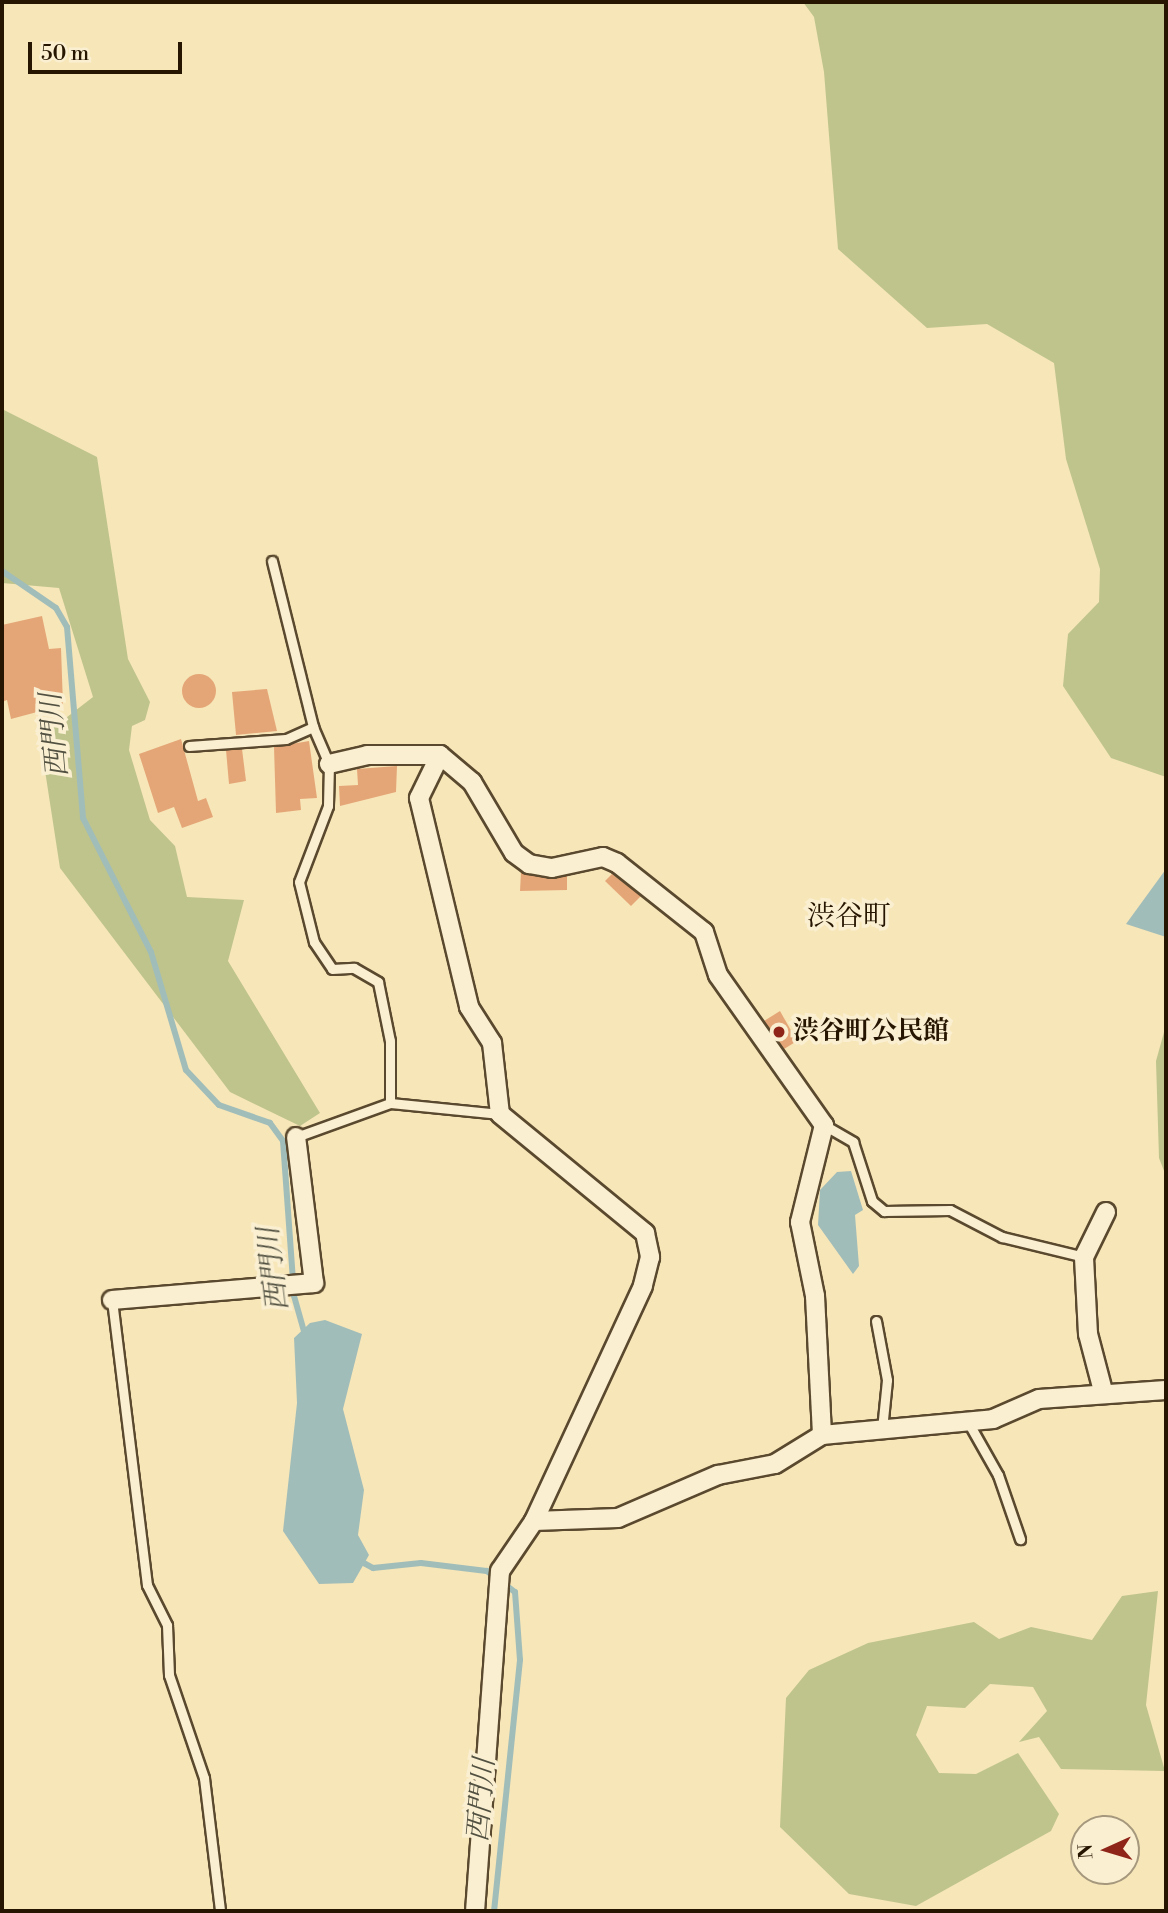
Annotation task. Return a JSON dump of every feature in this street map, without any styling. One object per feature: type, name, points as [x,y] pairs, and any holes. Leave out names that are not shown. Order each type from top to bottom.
[{"type":"street","points":[[329,764],[367,755],[440,755],[472,782],[514,853],[529,864],[552,868],[603,857],[657,889],[704,932],[718,975],[824,1125],[800,1222],[815,1296],[822,1435]]},
{"type":"street","points":[[440,755],[419,798],[469,1007],[492,1043],[499,1114],[645,1233],[650,1257],[643,1286],[534,1521],[500,1571],[475,1911]]},
{"type":"street","points":[[112,1300],[314,1283],[296,1137]]},
{"type":"street","points":[[1103,1391],[1088,1334],[1084,1257],[1106,1212]]},
{"type":"street","points":[[534,1521],[618,1518],[718,1475],[775,1464],[822,1435],[993,1419],[1039,1399],[1103,1391],[1166,1390]]},
{"type":"lane","points":[[272,561],[313,727],[329,764],[328,806],[299,882],[314,942],[332,969],[354,968],[378,982],[390,1041],[390,1103]]},
{"type":"lane","points":[[189,746],[286,739],[313,727]]},
{"type":"lane","points":[[296,1137],[390,1103],[499,1114]]},
{"type":"lane","points":[[824,1125],[853,1142],[872,1201],[884,1211],[950,1210],[1002,1237],[1084,1257]]},
{"type":"lane","points":[[112,1300],[147,1585],[167,1625],[169,1675],[204,1778],[220,1911]]},
{"type":"lane","points":[[876,1321],[887,1380],[883,1429]]},
{"type":"lane","points":[[968,1422],[998,1475],[1020,1539]]},
{"type":"green space","points":[[803,2],[1166,2],[1166,777],[1111,758],[1063,686],[1068,634],[1099,602],[1100,569],[1066,459],[1054,363],[987,324],[927,328],[838,249],[824,72],[814,17]]},
{"type":"green space","points":[[2,409],[97,457],[128,659],[150,702],[145,720],[132,726],[129,750],[150,820],[175,846],[187,897],[244,900],[228,961],[320,1113],[300,1126],[230,1092],[60,868],[40,738],[93,697],[59,588],[2,583]]},
{"type":"green space","points":[[1166,1025],[1166,1176],[1159,1158],[1156,1061]]},
{"type":"green space","points":[[1158,1591],[1146,1705],[1165,1771],[1061,1769],[1039,1737],[1019,1742],[1047,1711],[1033,1687],[990,1684],[965,1708],[927,1706],[916,1735],[939,1773],[976,1774],[1018,1753],[1059,1814],[1051,1831],[916,1906],[849,1894],[780,1827],[786,1698],[809,1670],[868,1643],[974,1622],[999,1639],[1031,1627],[1092,1640],[1122,1596]]},
{"type":"water","points":[[1166,869],[1166,937],[1126,924]]},
{"type":"water","points":[[851,1171],[863,1210],[855,1215],[859,1266],[853,1274],[818,1225],[820,1190],[837,1172]]},
{"type":"water","points":[[325,1320],[362,1334],[343,1409],[364,1490],[358,1535],[369,1555],[353,1583],[319,1584],[283,1531],[297,1403],[294,1338],[310,1323]]},
{"type":"building","points":[[42,616],[49,649],[61,648],[63,705],[11,719],[7,700],[2,702],[2,625]]},
{"type":"building","points":[[199,674],[211,679],[216,691],[211,703],[199,708],[187,703],[182,691],[187,679]]},
{"type":"building","points":[[267,689],[277,731],[236,735],[232,692]]},
{"type":"building","points":[[181,739],[198,801],[206,798],[213,817],[182,828],[174,807],[158,813],[139,754]]},
{"type":"building","points":[[309,741],[317,798],[300,799],[301,810],[276,813],[274,747]]},
{"type":"building","points":[[242,749],[246,781],[229,784],[226,750]]},
{"type":"building","points":[[397,766],[396,792],[340,806],[339,786],[358,785],[357,769]]},
{"type":"building","points":[[521,872],[567,876],[567,890],[520,891]]},
{"type":"building","points":[[612,874],[641,896],[631,906],[605,881]]},
{"type":"building","name":"渋谷町公民館","points":[[780,1011],[797,1041],[784,1049],[764,1021]]},
{"type":"waterway","name":"西門川","points":[[2,571],[56,608],[67,627],[83,818],[151,952],[186,1070],[219,1105],[270,1123],[283,1141],[294,1296],[305,1335]]},
{"type":"waterway","name":"西門川","points":[[360,1561],[373,1568],[421,1563],[487,1571],[515,1592],[520,1660],[494,1911]]},
{"type":"place","name":"渋谷町公民館","points":[[779,1032]]},
{"type":"district","name":"渋谷町","points":[[849,917]]}]
